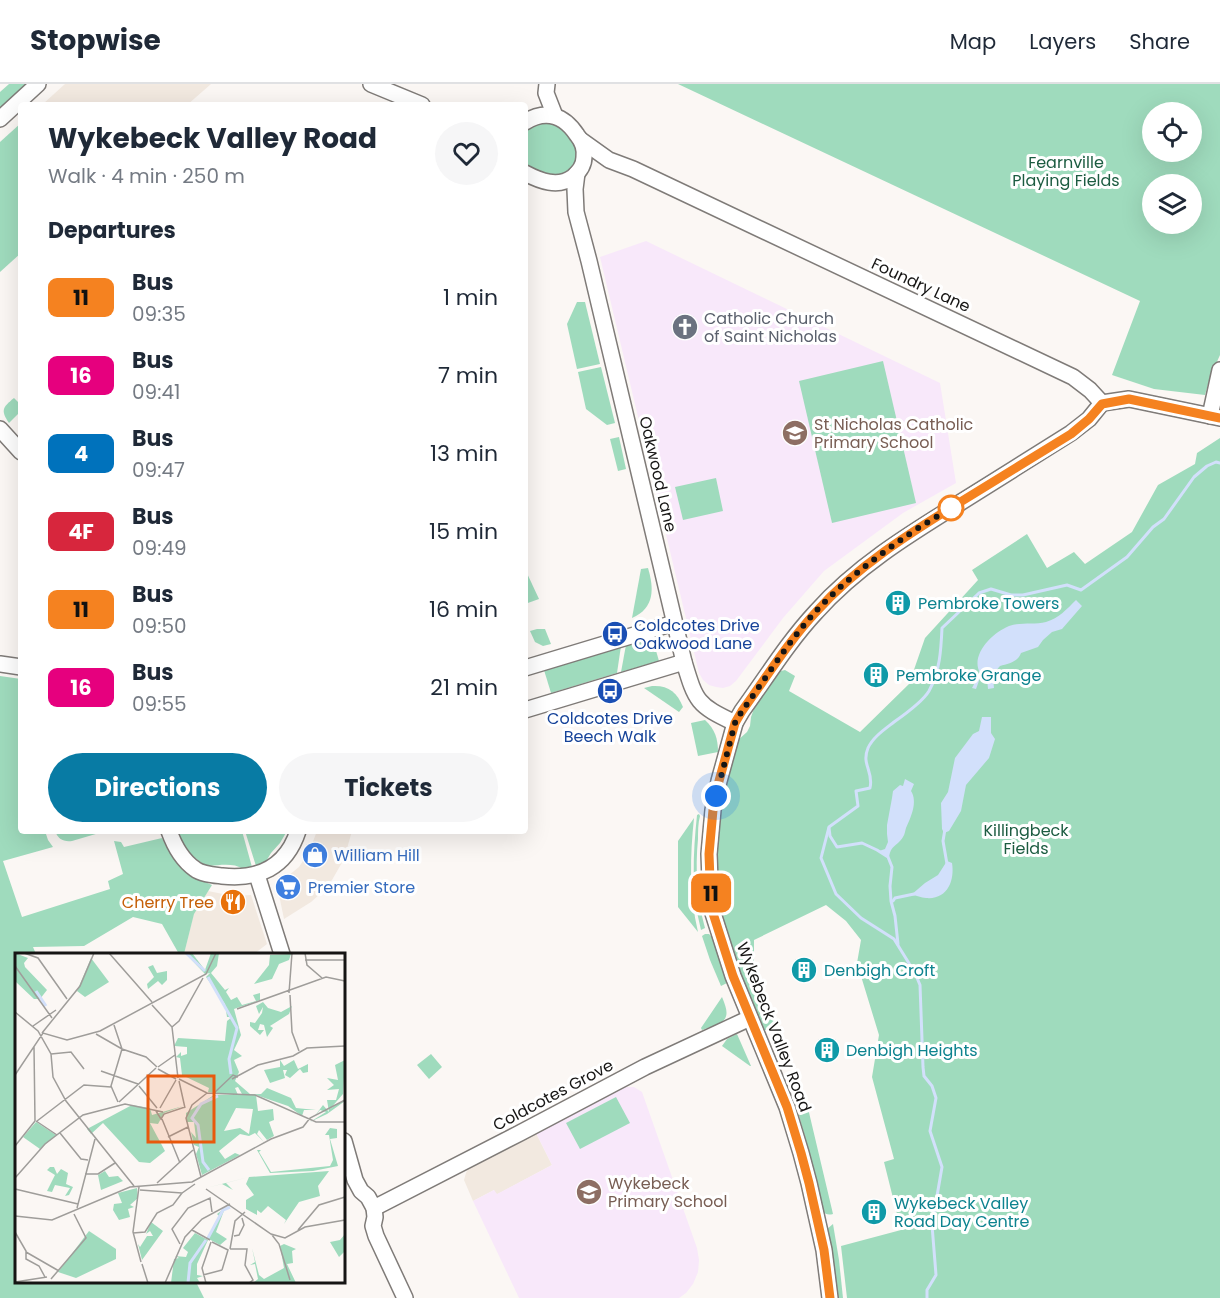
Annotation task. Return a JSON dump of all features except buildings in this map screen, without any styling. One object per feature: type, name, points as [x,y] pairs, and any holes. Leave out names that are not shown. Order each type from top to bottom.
[{"type":"street","points":[[18,102],[38,84]]},
{"type":"street","points":[[371,84],[415,102]]},
{"type":"street","points":[[529,120],[544,115],[555,116],[547,89]]},
{"type":"street","points":[[529,120],[542,105],[547,89]]},
{"type":"street","points":[[0,119],[18,102]]},
{"type":"street","name":"Foundry Lane","points":[[555,116],[564,120],[581,140],[609,160],[633,169],[1073,377],[1090,390],[1102,404]]},
{"type":"street","name":"Oakwood Lane","points":[[581,140],[584,157],[575,189],[576,212],[684,662],[692,690],[698,699],[706,707],[735,723]]},
{"type":"street","points":[[528,174],[553,183],[562,182],[570,179],[594,161],[609,160]]},
{"type":"street","name":"Oakwood Lane","points":[[553,183],[576,212]]},
{"type":"street","points":[[1102,404],[1129,399],[1215,417],[1220,370]]},
{"type":"street","name":"Wykebeck Valley Road","points":[[830,1298],[824,1250],[787,1107],[733,976],[711,907],[709,854],[713,810],[735,723],[816,611],[845,584],[910,534],[1071,434],[1102,404]]},
{"type":"street","points":[[0,429],[18,449]]},
{"type":"street","points":[[528,667],[674,623]]},
{"type":"street","points":[[528,709],[684,662]]},
{"type":"street","points":[[0,664],[18,667]]},
{"type":"street","points":[[170,834],[180,854],[196,870],[237,878],[256,875],[274,866],[287,853],[297,834]]},
{"type":"street","points":[[256,875],[282,953]]},
{"type":"street","name":"Coldcotes Grove","points":[[374,1208],[645,1067],[750,1018]]},
{"type":"street","points":[[345,1145],[354,1180],[374,1208],[373,1226],[376,1236],[405,1298]]},
{"type":"shaded area","points":[[65,84],[211,84],[190,102],[45,102]]},
{"type":"shaded area","name":"St Nicholas Catholic Primary School","points":[[646,241],[940,383],[956,483],[903,513],[824,571],[783,618],[736,681],[723,688],[709,685],[699,673],[600,257]]},
{"type":"shaded area","points":[[316,834],[351,834],[344,859],[332,880],[311,902],[284,919],[277,885],[299,867],[309,852]]},
{"type":"shaded area","points":[[208,891],[233,896],[251,895],[267,944],[255,953],[184,953],[194,913]]},
{"type":"shaded area","name":"Wykebeck Primary School","points":[[625,1087],[634,1087],[642,1092],[697,1248],[698,1272],[693,1284],[679,1298],[519,1298],[473,1201],[494,1190],[497,1194],[552,1165],[536,1133]]},
{"type":"shaded area","points":[[536,1133],[552,1165],[496,1195],[494,1190],[473,1201],[464,1180],[468,1169]]},
{"type":"green space","points":[[9,84],[28,84],[0,110],[0,92]]},
{"type":"green space","name":"Fearnville Playing Fields","points":[[678,84],[1220,84],[1220,355],[1205,395],[1154,389],[1112,375],[1140,301]]},
{"type":"green space","points":[[543,122],[557,126],[568,134],[574,144],[576,155],[569,173],[559,176],[545,174],[528,165],[528,130],[535,124]]},
{"type":"green space","points":[[18,126],[18,256],[0,272],[0,142]]},
{"type":"green space","points":[[577,302],[585,302],[600,364],[577,369],[567,324]]},
{"type":"green space","points":[[883,361],[916,503],[832,523],[799,381]]},
{"type":"green space","points":[[601,367],[615,423],[607,425],[586,409],[578,372]]},
{"type":"green space","points":[[14,398],[18,402],[18,414],[9,423],[4,415],[7,404]]},
{"type":"green space","points":[[619,437],[626,469],[618,471],[610,439]]},
{"type":"green space","name":"Killingbeck Fields","points":[[1220,438],[1220,1298],[847,1298],[841,1246],[901,1230],[884,1162],[894,1159],[872,1077],[879,1035],[857,963],[861,940],[846,921],[826,905],[754,940],[754,974],[775,1024],[769,1031],[762,1029],[730,952],[719,915],[715,862],[720,804],[737,741],[747,732],[755,706],[775,674],[785,670],[795,676],[789,691],[860,732],[909,684],[925,638],[978,580],[972,570],[1027,534],[1047,568],[1074,552],[1085,564],[1132,532],[1158,485],[1195,464],[1197,453]]},
{"type":"green space","points":[[716,478],[723,511],[683,520],[675,487]]},
{"type":"green space","points":[[648,568],[651,597],[645,609],[632,618],[641,569]]},
{"type":"green space","points":[[528,575],[539,599],[528,603]]},
{"type":"green space","points":[[545,629],[551,644],[543,646],[535,642],[530,631]]},
{"type":"green space","points":[[652,637],[659,661],[621,672],[626,645]]},
{"type":"green space","points":[[621,646],[617,673],[551,693],[544,670]]},
{"type":"green space","points":[[0,676],[18,679],[18,834],[46,834],[53,847],[3,861],[22,917],[110,889],[108,881],[123,874],[114,841],[121,842],[124,847],[162,838],[181,867],[212,885],[194,914],[184,953],[178,953],[162,924],[133,917],[84,946],[33,947],[36,953],[15,953],[15,1283],[196,1283],[204,1298],[0,1298]]},
{"type":"green space","points":[[652,686],[667,688],[675,694],[683,707],[679,712],[644,688]]},
{"type":"green space","points":[[705,720],[715,734],[718,752],[698,756],[691,723]]},
{"type":"green space","points":[[699,814],[698,895],[705,928],[701,930],[694,872],[697,815]]},
{"type":"green space","points":[[694,818],[691,875],[698,932],[678,907],[678,841]]},
{"type":"green space","points":[[57,834],[96,834],[72,841],[63,840]]},
{"type":"green space","points":[[243,834],[252,867],[243,869],[223,865],[209,868],[195,858],[179,835]]},
{"type":"green space","points":[[246,834],[285,834],[265,863],[256,866]]},
{"type":"green space","points":[[705,934],[712,937],[729,982],[721,986],[702,936]]},
{"type":"green space","points":[[722,997],[726,1012],[724,1020],[702,1030],[701,1028]]},
{"type":"green space","points":[[737,1034],[751,1066],[722,1046],[727,1039]]},
{"type":"green space","points":[[431,1054],[442,1067],[429,1079],[417,1065]]},
{"type":"green space","points":[[616,1097],[630,1123],[580,1149],[566,1123]]},
{"type":"green space","points":[[807,1104],[833,1214],[822,1211],[798,1112],[799,1107]]},
{"type":"green space","points":[[833,1224],[843,1298],[834,1298],[827,1229]]},
{"type":"water","points":[[1076,600],[1082,606],[1062,629],[1052,632],[1038,647],[1021,653],[1015,661],[1000,666],[994,676],[994,688],[988,689],[985,676],[980,678],[976,689],[972,688],[980,673],[978,659],[980,652],[990,639],[1009,626],[1051,620]]},
{"type":"water","points":[[982,717],[991,717],[991,733],[995,739],[989,758],[966,785],[961,811],[949,831],[944,833],[941,803],[948,792],[955,758],[973,734],[979,731]]},
{"type":"water","points":[[905,779],[914,784],[911,791],[914,800],[913,810],[904,836],[892,849],[889,861],[888,857],[879,851],[885,849],[888,842],[887,825],[893,791],[900,785],[903,786]]},
{"type":"water","points":[[947,861],[952,863],[953,870],[951,883],[944,893],[933,898],[911,895],[938,875]]},
{"type":"waterway","points":[[927,1298],[927,1290],[936,1275],[932,1225],[942,1167],[930,1131],[936,1098],[932,1086],[924,1076],[920,985],[894,939],[861,918],[836,894],[821,858],[829,827],[858,806],[856,791],[870,788],[871,782],[866,759],[870,744],[879,734],[913,708],[929,691],[938,668],[942,628],[979,593],[991,589],[1011,595],[1023,595],[1067,585],[1081,590],[1127,557],[1153,527],[1164,519],[1194,477],[1207,466],[1216,462],[1220,463]]},
{"type":"waterway","points":[[829,828],[830,836],[837,847],[862,843],[888,857],[892,867],[891,901],[898,944]]},
{"type":"waterway","points":[[945,829],[943,841],[947,864]]},
{"type":"waterway","points":[[893,901],[895,898],[914,894]]},
{"type":"bus line","name":"11","points":[[830,1298],[824,1250],[801,1153],[787,1107],[733,976],[711,907],[709,854],[713,810],[735,723],[816,611],[845,584],[910,534],[1071,434],[1102,404],[1129,399],[1220,418]]},
{"type":"place","name":"Catholic Church of Saint Nicholas","points":[[685,327]]},
{"type":"place","name":"St Nicholas Catholic Primary School","points":[[795,433]]},
{"type":"place","name":"Pembroke Towers","points":[[898,603]]},
{"type":"place","name":"Coldcotes Drive Oakwood Lane","points":[[615,634]]},
{"type":"place","name":"Pembroke Grange","points":[[876,675]]},
{"type":"place","name":"Coldcotes Drive Beech Walk","points":[[610,691]]},
{"type":"place","name":"William Hill","points":[[315,855]]},
{"type":"place","name":"Premier Store","points":[[288,887]]},
{"type":"place","name":"Cherry Tree","points":[[233,902]]},
{"type":"place","name":"Denbigh Croft","points":[[804,970]]},
{"type":"place","name":"Denbigh Heights","points":[[827,1050]]},
{"type":"place","name":"Wykebeck Primary School","points":[[589,1192]]},
{"type":"place","name":"Wykebeck Valley Road Day Centre","points":[[874,1212]]},
{"type":"route","points":[[716,796],[735,723],[816,611],[878,557],[951,508]]}]
